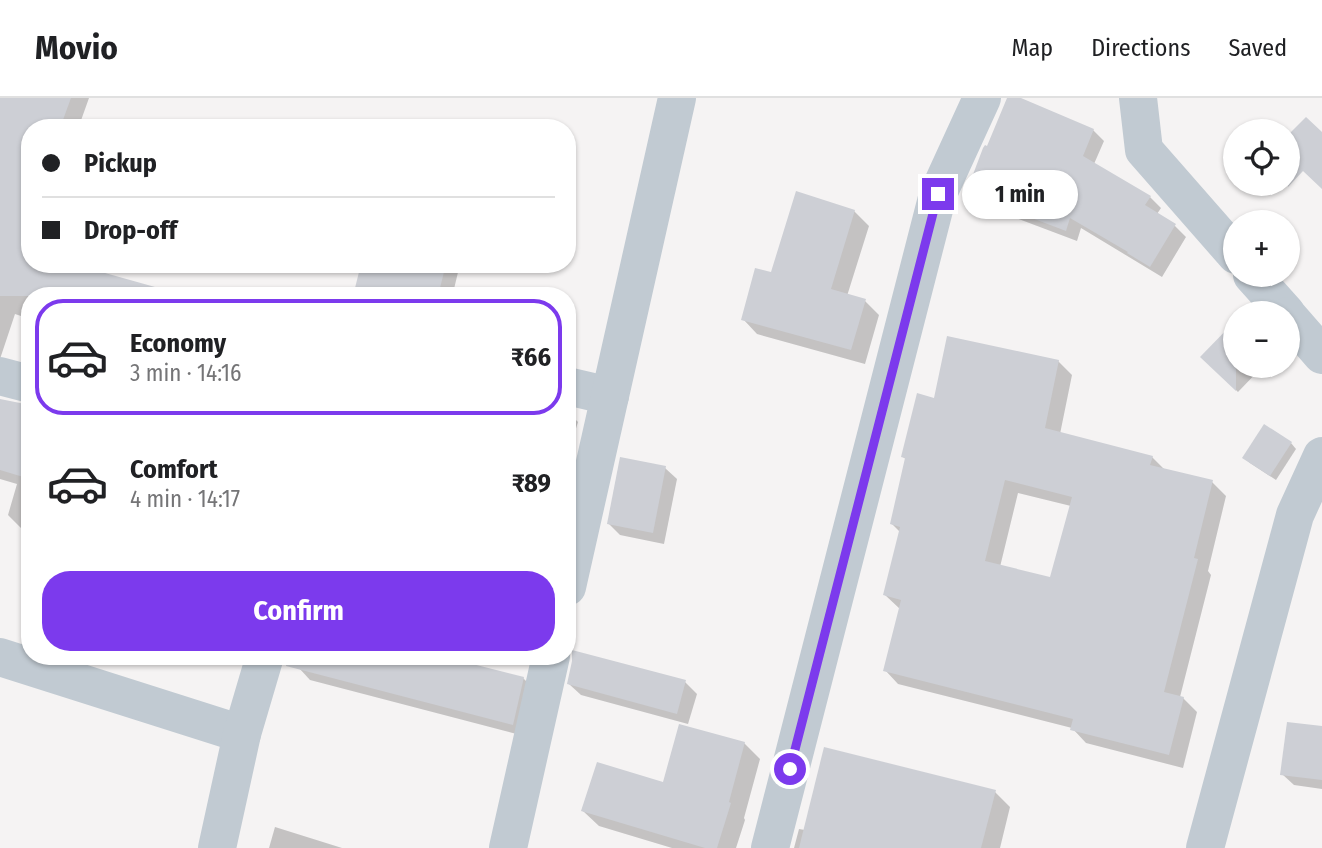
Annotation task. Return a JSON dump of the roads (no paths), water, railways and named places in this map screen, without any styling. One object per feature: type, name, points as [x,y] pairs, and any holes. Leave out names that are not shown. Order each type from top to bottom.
[{"type":"street","points":[[576,547],[677,98]]},
{"type":"street","points":[[770,848],[938,194],[982,98]]},
{"type":"street","points":[[1138,98],[1144,150],[1223,240]]},
{"type":"street","points":[[1262,287],[1275,301]]},
{"type":"street","points":[[1300,330],[1322,355]]},
{"type":"street","points":[[0,376],[21,382]]},
{"type":"street","points":[[576,388],[610,396]]},
{"type":"street","points":[[1205,848],[1308,524],[1322,456]]},
{"type":"street","points":[[0,657],[21,664]]},
{"type":"street","points":[[25,665],[242,734]]},
{"type":"street","points":[[217,848],[242,734],[262,665]]},
{"type":"street","points":[[508,848],[549,665]]}]
